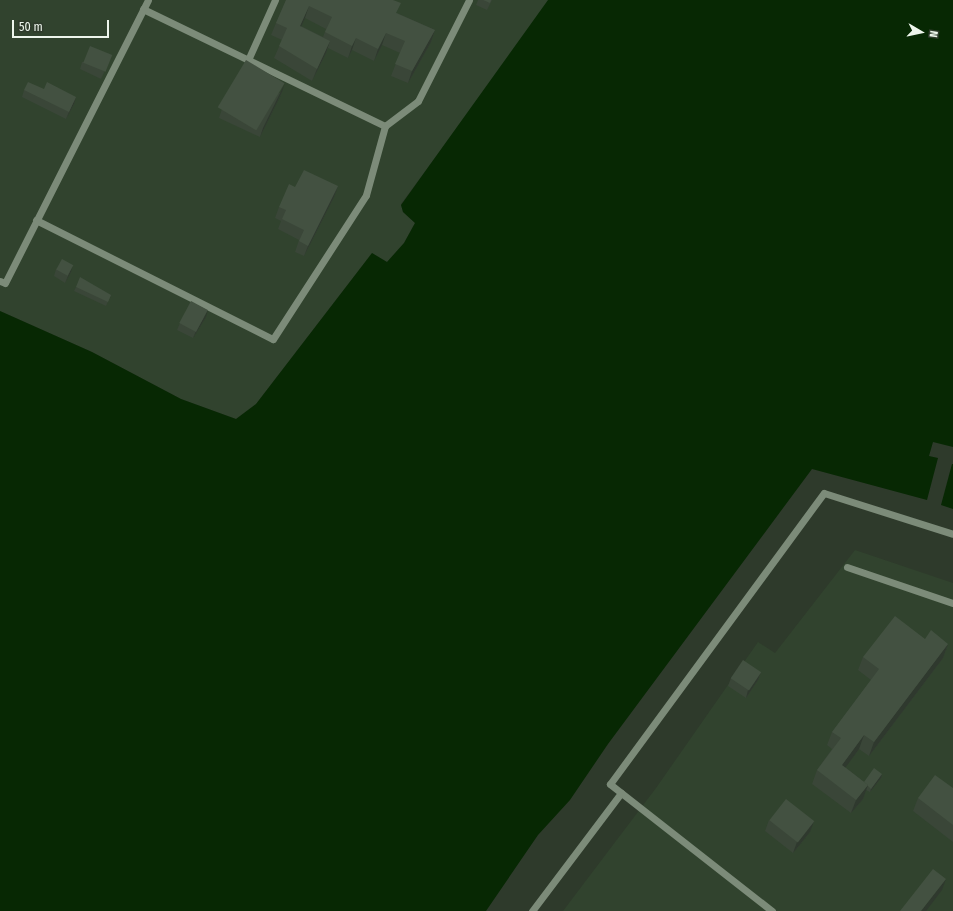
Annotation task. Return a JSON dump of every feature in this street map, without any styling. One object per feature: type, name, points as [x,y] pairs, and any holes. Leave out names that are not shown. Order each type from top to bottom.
[{"type":"lane","points":[[0,281],[5,283],[148,0]]},
{"type":"lane","points":[[248,60],[275,0]]},
{"type":"lane","points":[[36,220],[273,339],[366,195],[385,126],[418,101],[469,0]]},
{"type":"lane","points":[[144,10],[385,126]]},
{"type":"lane","points":[[772,911],[610,784],[824,493],[953,534]]},
{"type":"lane","points":[[847,566],[953,603]]},
{"type":"lane","points":[[532,911],[621,793]]},
{"type":"shaded area","points":[[0,0],[548,0],[550,2],[401,204],[403,212],[415,223],[404,243],[387,262],[372,253],[256,404],[236,419],[181,399],[92,352],[0,311]]},
{"type":"shaded area","points":[[548,0],[953,0],[953,447],[933,442],[929,456],[938,458],[927,500],[812,469],[608,744],[570,800],[538,835],[486,911],[0,911],[0,311],[92,352],[181,399],[236,419],[256,404],[372,253],[387,262],[404,243],[415,223],[403,212],[401,205]]},
{"type":"shaded area","points":[[953,464],[953,509],[941,505]]},
{"type":"shaded area","points":[[855,550],[953,583],[953,911],[563,911],[656,788],[758,642],[775,653]]},
{"type":"building","points":[[286,0],[393,0],[401,3],[396,13],[435,30],[412,71],[395,64],[405,41],[386,33],[378,49],[356,38],[352,46],[325,32],[332,17],[309,6],[300,26],[330,41],[317,69],[279,46],[287,28],[276,23]]},
{"type":"building","points":[[483,0],[491,0],[490,3]]},
{"type":"building","points":[[90,46],[112,55],[106,72],[83,63]]},
{"type":"building","points":[[246,60],[285,83],[256,130],[218,107]]},
{"type":"building","points":[[28,82],[44,89],[47,82],[76,97],[69,112],[24,90]]},
{"type":"building","points":[[304,170],[338,186],[308,246],[299,241],[304,230],[282,219],[286,210],[279,207],[289,184],[295,187]]},
{"type":"building","points":[[62,259],[73,265],[68,276],[56,269]]},
{"type":"building","points":[[80,277],[111,295],[108,302],[76,287]]},
{"type":"building","points":[[191,301],[208,310],[196,332],[179,323]]},
{"type":"building","points":[[895,616],[925,639],[931,630],[948,644],[874,742],[864,735],[842,765],[868,785],[856,800],[817,770],[841,738],[832,732],[879,669],[863,657]]},
{"type":"building","points":[[743,660],[761,672],[749,691],[731,678]]},
{"type":"building","points":[[874,768],[882,774],[871,789],[864,782]]},
{"type":"building","points":[[935,775],[953,788],[953,825],[918,798]]},
{"type":"building","points":[[786,799],[814,821],[798,842],[769,820]]},
{"type":"building","points":[[933,869],[946,879],[921,911],[900,911]]}]
